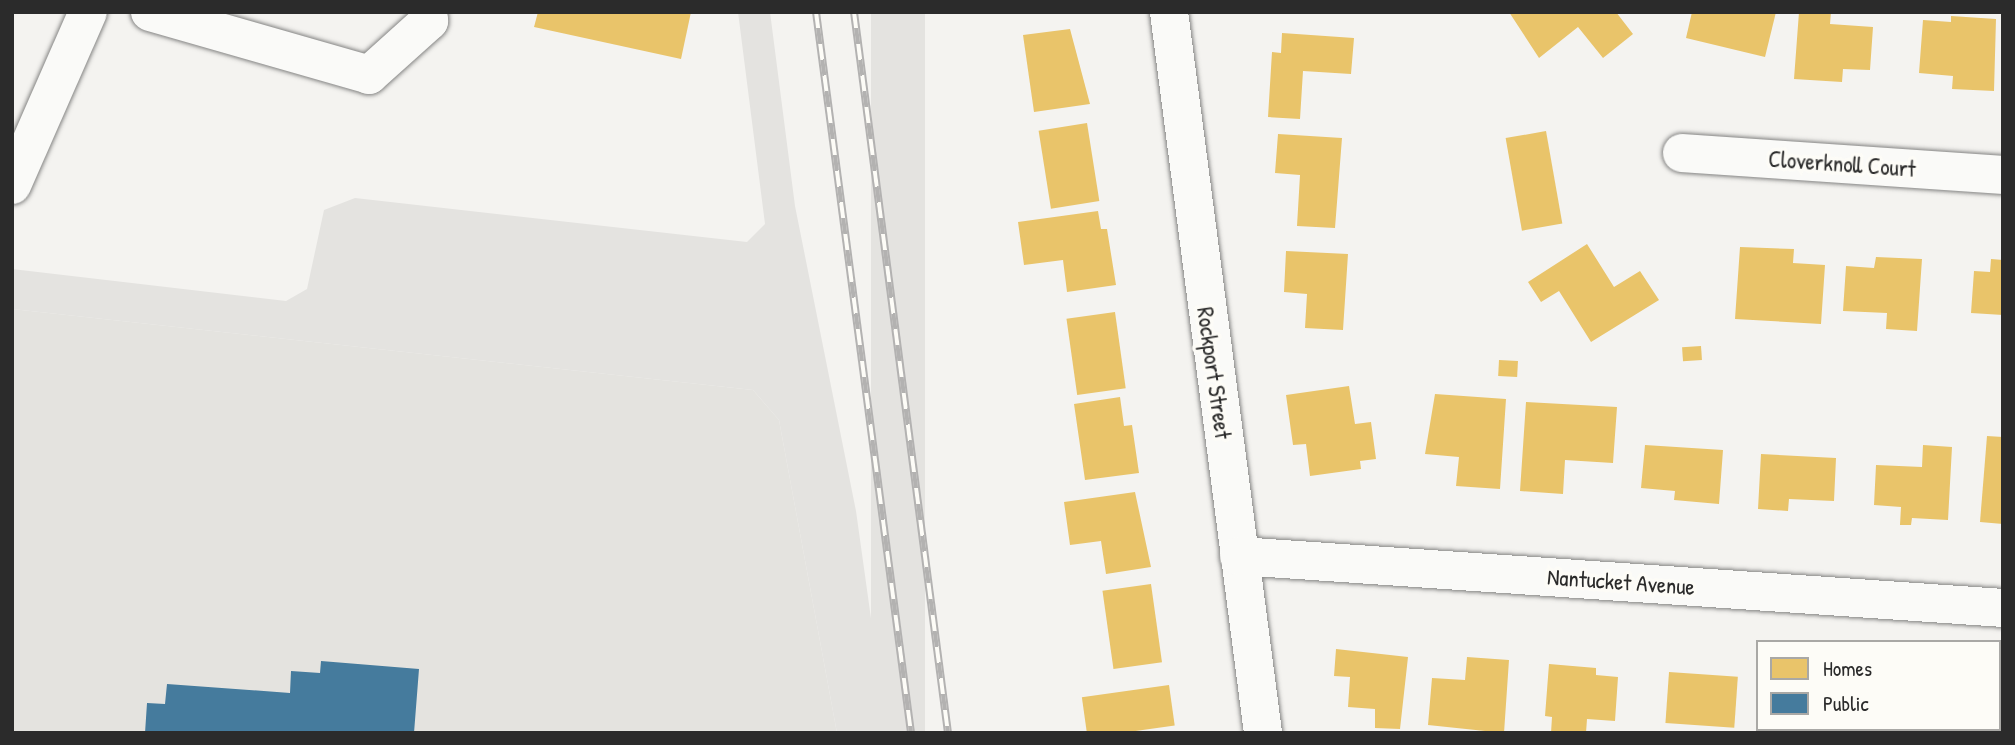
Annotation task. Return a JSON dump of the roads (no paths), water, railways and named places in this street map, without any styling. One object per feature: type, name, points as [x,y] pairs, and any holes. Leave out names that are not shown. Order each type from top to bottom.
[{"type":"street","points":[[12,185],[88,12]]},
{"type":"street","points":[[150,12],[369,75],[429,21],[428,12]]},
{"type":"street","name":"Rockport Street","points":[[1169,12],[1263,733]]},
{"type":"street","name":"Cloverknoll Court","points":[[1682,153],[2003,175]]},
{"type":"street","name":"Nantucket Avenue","points":[[1239,556],[2003,608]]},
{"type":"railway","points":[[816,12],[911,733]]},
{"type":"railway","points":[[854,12],[948,733]]}]
